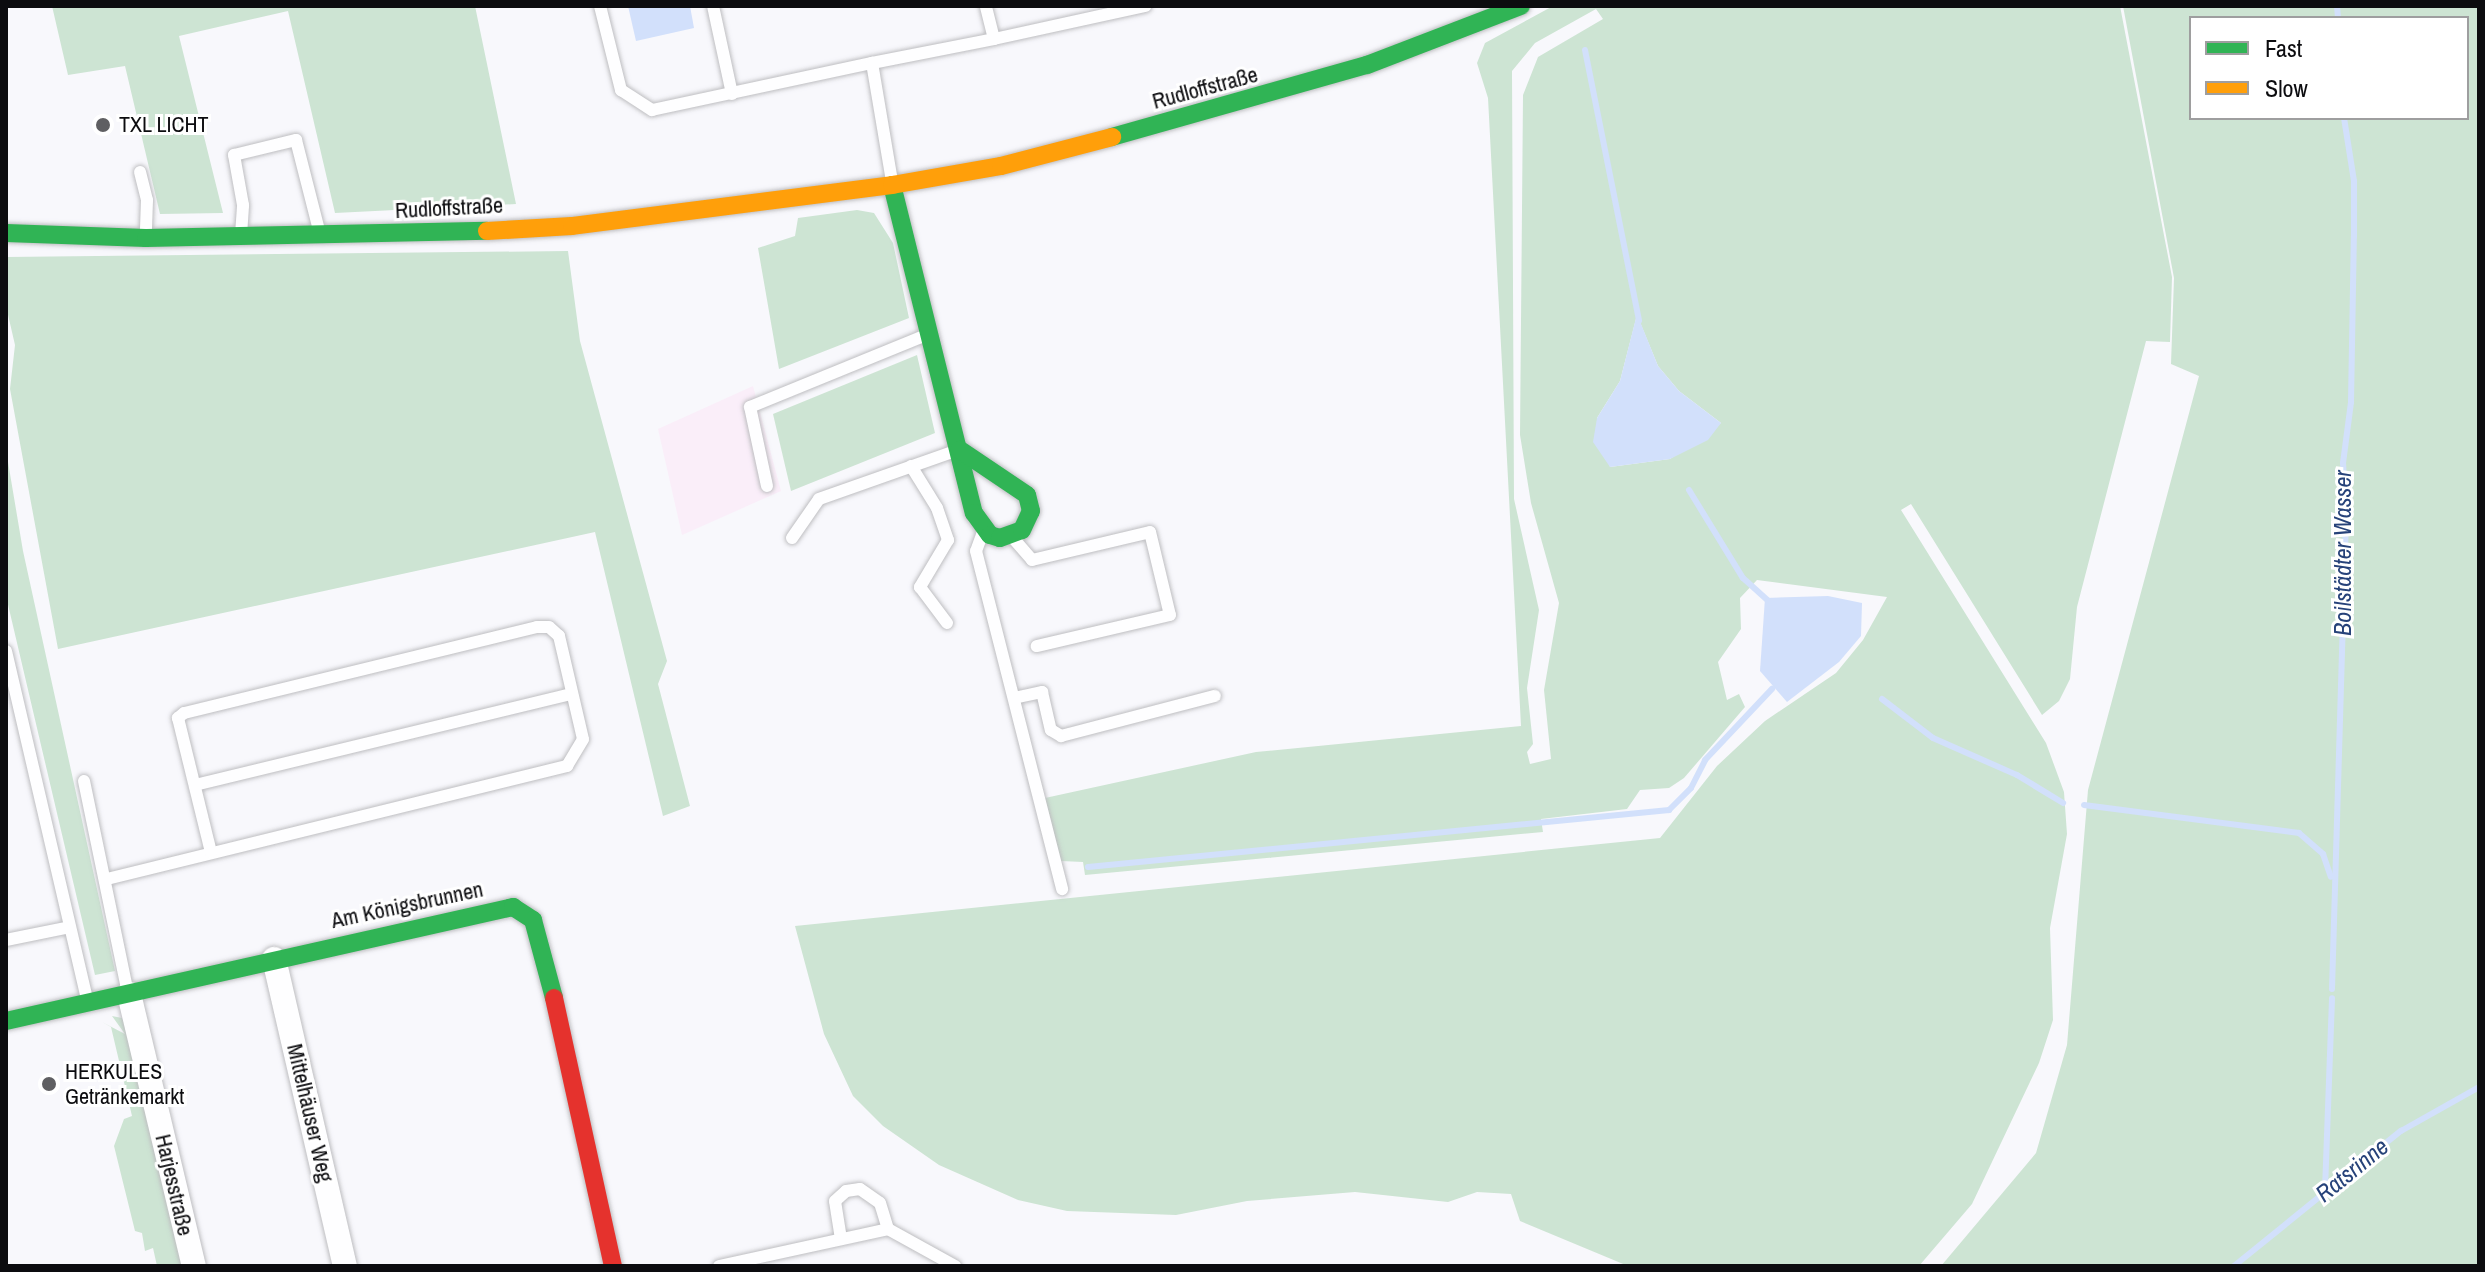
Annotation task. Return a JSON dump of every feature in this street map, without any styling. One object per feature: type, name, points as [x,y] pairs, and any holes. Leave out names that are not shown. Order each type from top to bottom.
[{"type":"street","name":"Rudloffstraße","points":[[6,233],[146,238],[321,237],[572,226],[892,185],[1001,166],[1234,106],[1367,65],[1521,6]]},
{"type":"street","points":[[892,185],[932,333],[974,513],[984,529],[1000,538],[1012,536],[1028,522],[1027,495],[960,450]]},
{"type":"street","name":"Am Königsbrunnen","points":[[129,994],[513,907],[533,920],[613,1266]]},
{"type":"street","name":"Mittelhäuser Weg","points":[[274,959],[345,1266]]},
{"type":"street","points":[[6,1021],[129,994]]},
{"type":"street","name":"Harjesstraße","points":[[129,994],[194,1266]]},
{"type":"lane","points":[[600,6],[621,90],[635,103],[652,110],[1145,6]]},
{"type":"lane","points":[[713,6],[732,94]]},
{"type":"lane","points":[[986,6],[994,39]]},
{"type":"lane","points":[[872,63],[892,185]]},
{"type":"lane","points":[[241,237],[243,205],[234,155],[296,140],[321,237]]},
{"type":"lane","points":[[140,172],[147,200],[146,238]]},
{"type":"lane","points":[[767,486],[750,407],[932,333]]},
{"type":"lane","points":[[792,538],[819,499],[960,450]]},
{"type":"lane","points":[[911,466],[937,508],[948,540],[920,587],[947,623]]},
{"type":"lane","points":[[984,529],[976,551],[1062,889]]},
{"type":"lane","points":[[1012,536],[1032,560],[1150,532],[1170,615],[1037,646]]},
{"type":"lane","points":[[107,879],[567,766],[583,739],[559,636],[549,627],[537,627],[184,713],[178,718],[211,852]]},
{"type":"lane","points":[[6,651],[88,1003]]},
{"type":"lane","points":[[1014,698],[1042,692],[1051,730],[1061,736],[1215,696]]},
{"type":"lane","points":[[195,785],[572,694]]},
{"type":"lane","points":[[84,781],[129,994]]},
{"type":"lane","points":[[6,940],[70,927]]},
{"type":"lane","points":[[841,1239],[835,1201],[846,1191],[870,1193],[888,1229],[955,1266]]},
{"type":"lane","points":[[719,1266],[888,1229]]},
{"type":"shaded area","points":[[753,386],[781,491],[682,535],[658,429]]},
{"type":"green space","points":[[52,6],[475,6],[516,204],[335,213],[288,11],[179,36],[223,213],[160,214],[125,66],[68,75]]},
{"type":"green space","points":[[1553,6],[2120,6],[2172,277],[2170,342],[2146,341],[2077,607],[2070,679],[2059,701],[2042,715],[1911,504],[1901,510],[2046,743],[2064,792],[2067,834],[2050,928],[2053,1020],[2039,1063],[1972,1204],[1919,1266],[1628,1266],[1520,1221],[1511,1194],[1477,1192],[1448,1202],[1355,1192],[1247,1201],[1176,1215],[1067,1211],[1018,1200],[939,1165],[883,1126],[853,1096],[824,1034],[795,926],[1660,838],[1717,766],[1765,721],[1836,673],[1863,640],[1887,597],[1757,580],[1740,598],[1741,629],[1718,662],[1727,700],[1739,694],[1745,707],[1684,778],[1669,788],[1640,790],[1627,809],[1541,819],[1543,832],[1085,875],[1083,862],[1061,861],[1045,798],[1256,752],[1521,726],[1488,98],[1477,63],[1485,43]],"holes":[[[1596,9],[1603,19],[1538,57],[1523,95],[1520,435],[1531,503],[1559,603],[1544,690],[1551,759],[1530,764],[1527,752],[1533,744],[1527,688],[1539,610],[1514,499],[1512,71],[1535,43]],[[1637,315],[1658,366],[1679,391],[1721,423],[1670,459],[1610,467],[1597,418],[1620,381]]]},
{"type":"green space","points":[[2123,6],[2479,6],[2479,1266],[1941,1266],[2036,1153],[2067,1045],[2088,790],[2199,376],[2171,364],[2174,278]]},
{"type":"green space","points":[[857,210],[874,213],[893,243],[909,318],[779,369],[758,248],[795,236],[798,218]]},
{"type":"green space","points":[[568,251],[580,341],[667,661],[658,684],[690,806],[663,816],[595,532],[58,649],[10,389],[15,345],[6,306],[6,257]]},
{"type":"green space","points":[[917,355],[935,433],[791,491],[773,414]]},
{"type":"green space","points":[[6,450],[23,551],[115,971],[95,975],[6,596]]},
{"type":"green space","points":[[112,1016],[122,1018],[128,1027],[186,1266],[157,1266],[153,1248],[145,1251],[142,1233],[135,1231],[114,1146],[124,1119],[132,1116],[111,1027],[102,1022],[125,1034]]},
{"type":"water","points":[[628,6],[690,6],[694,28],[636,41]]},
{"type":"water","points":[[1637,314],[1658,366],[1679,391],[1721,423],[1708,440],[1670,459],[1610,467],[1593,442],[1597,418],[1620,381]]},
{"type":"water","points":[[1828,596],[1862,603],[1861,636],[1839,662],[1787,702],[1760,671],[1765,598]]},
{"type":"waterway","name":"Boilstädter Wasser","points":[[2337,6],[2338,16]]},
{"type":"waterway","points":[[1585,50],[1639,321]]},
{"type":"waterway","name":"Boilstädter Wasser","points":[[2332,989],[2346,509],[2343,463],[2351,402],[2354,236],[2354,181],[2344,120]]},
{"type":"waterway","points":[[1689,490],[1743,578],[1771,603]]},
{"type":"waterway","points":[[1088,867],[1669,810],[1691,788],[1705,760],[1772,689]]},
{"type":"waterway","points":[[1882,699],[1933,738],[2017,775],[2063,803]]},
{"type":"waterway","points":[[2084,805],[2299,833],[2323,854],[2331,877]]},
{"type":"waterway","name":"Boilstädter Wasser","points":[[2325,1190],[2332,998]]},
{"type":"waterway","name":"Ratsrinne","points":[[2234,1266],[2401,1131],[2479,1087]]},
{"type":"traffic: fast","points":[[1112,137],[1367,65],[1521,6]]},
{"type":"traffic: fast","points":[[892,185],[974,513],[990,535],[1000,538],[1022,530],[1031,511],[1027,495],[960,450]]},
{"type":"traffic: fast","points":[[6,233],[146,238],[487,231]]},
{"type":"traffic: fast","points":[[6,1021],[513,907],[533,920],[554,998]]},
{"type":"traffic: slow","points":[[487,231],[572,226],[892,185],[1001,166],[1112,137]]},
{"type":"traffic: jam","points":[[554,998],[613,1266]]},
{"type":"place","name":"TXL LICHT","points":[[103,125]]},
{"type":"place","name":"HERKULES Getränkemarkt","points":[[49,1084]]}]
